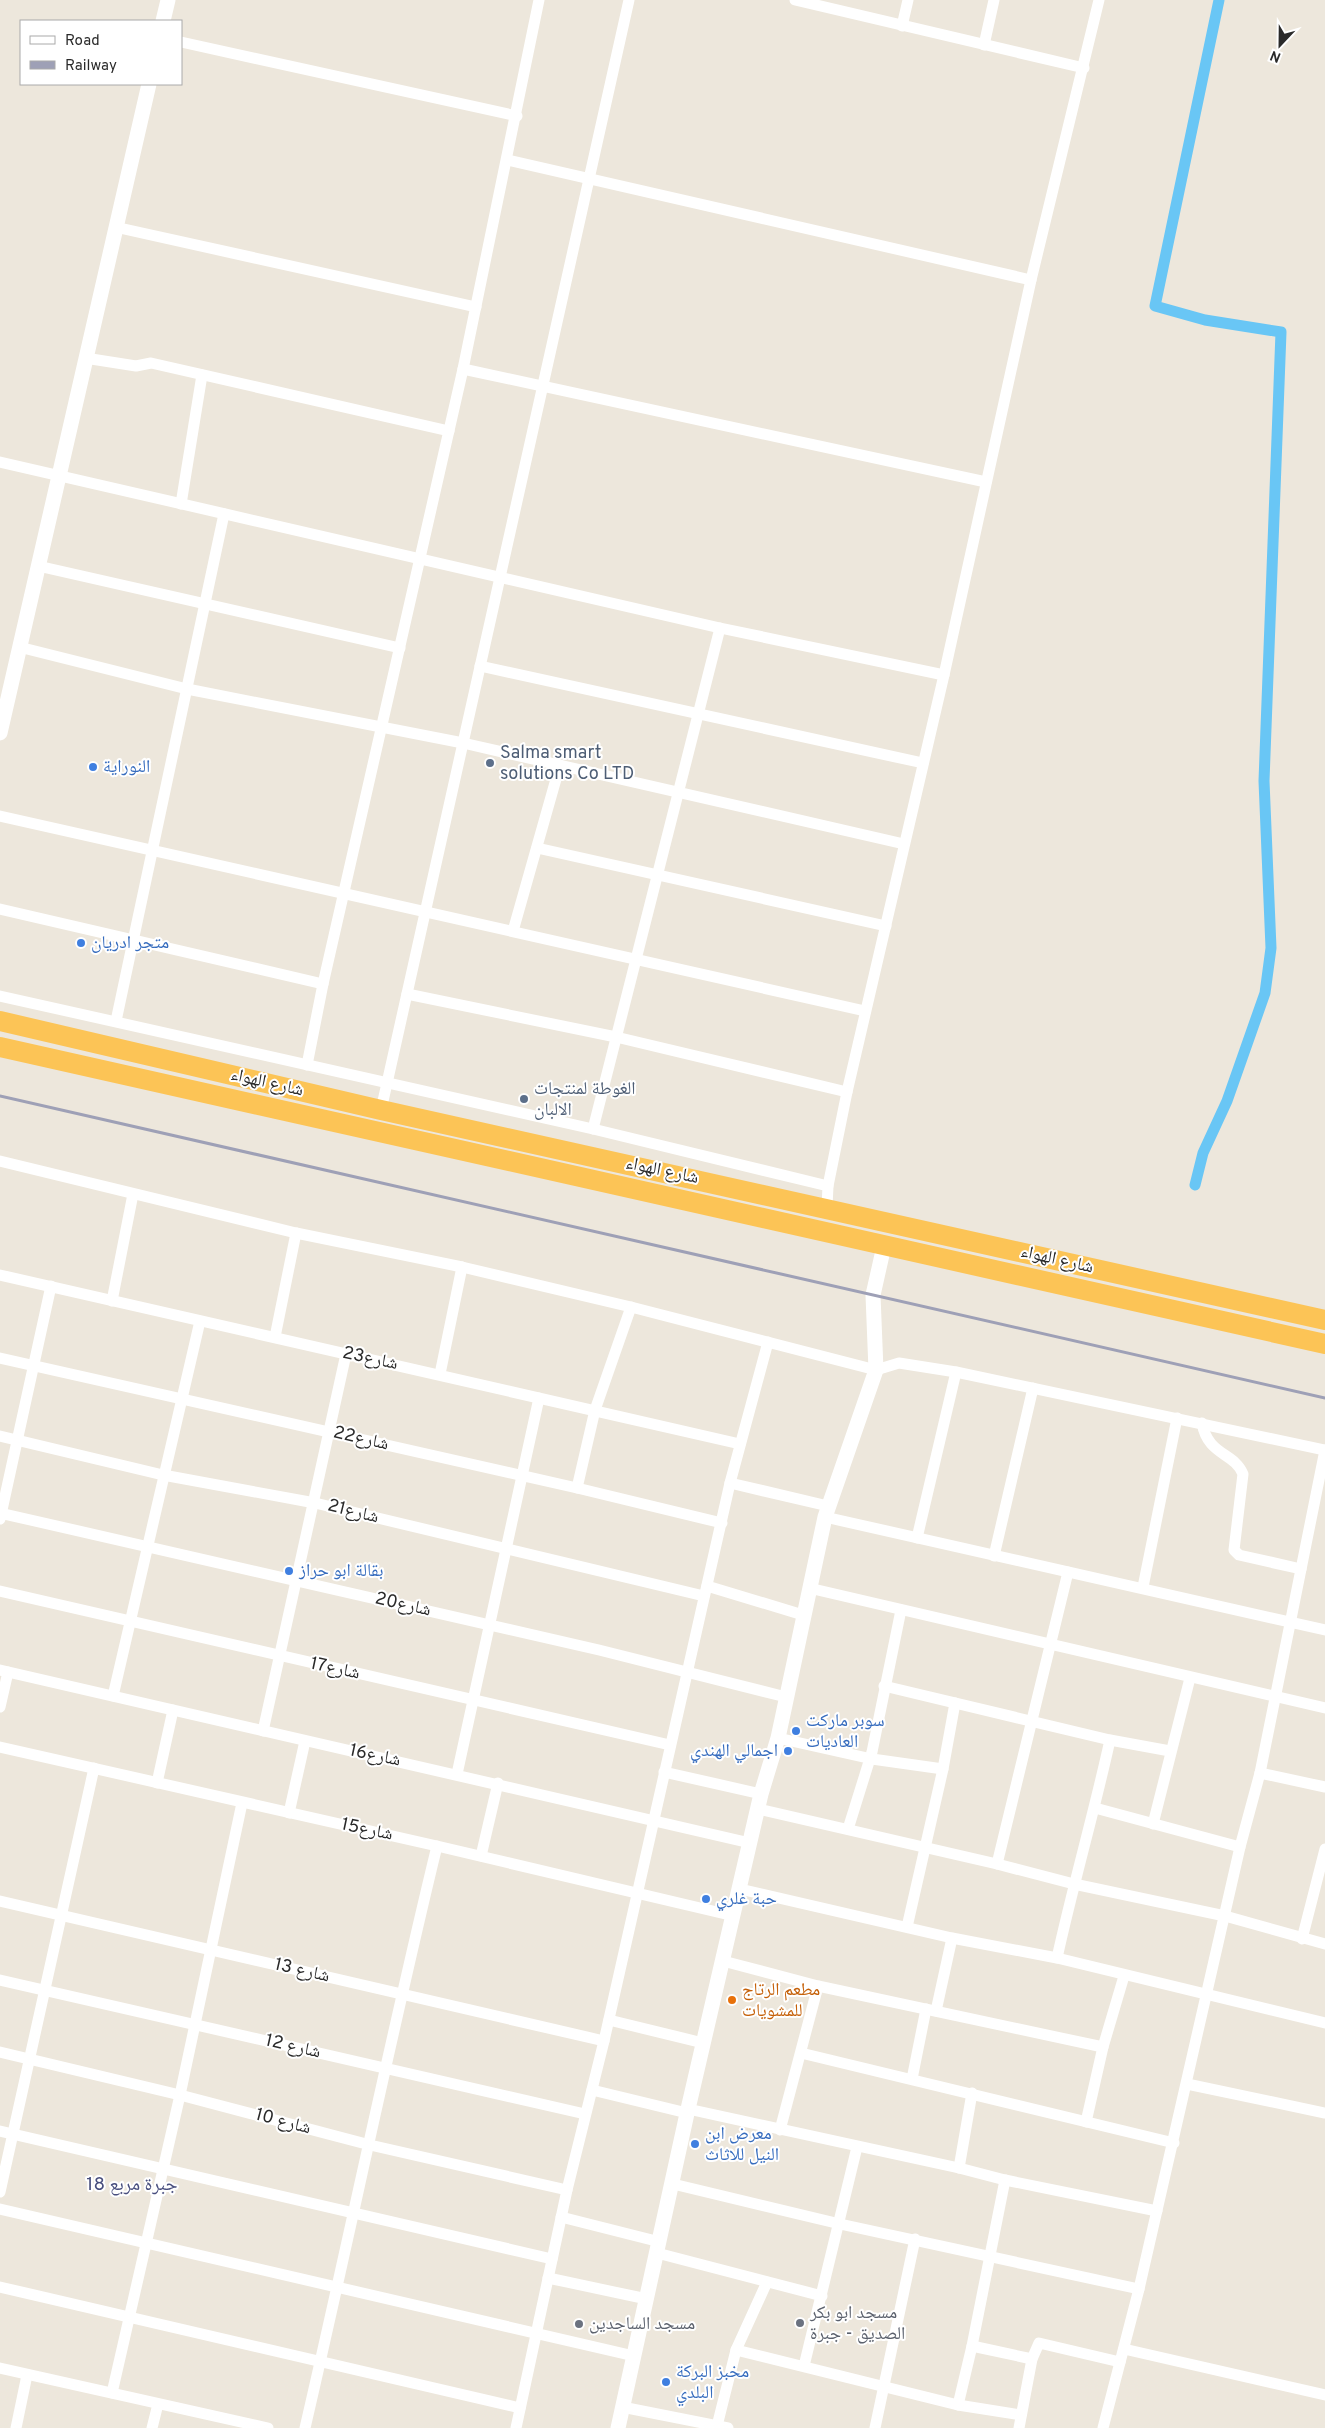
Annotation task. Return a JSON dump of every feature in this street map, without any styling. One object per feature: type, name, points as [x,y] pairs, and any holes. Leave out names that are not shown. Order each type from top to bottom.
[{"type":"highway","name":"شارع الهواء","points":[[0,1021],[381,1110],[827,1207],[1325,1320]]},
{"type":"highway","name":"شارع الهواء","points":[[0,1047],[1325,1344]]},
{"type":"street","points":[[163,20],[168,0]]},
{"type":"street","points":[[307,1065],[322,984],[463,369],[508,160],[539,0]]},
{"type":"street","points":[[381,1110],[629,0]]},
{"type":"street","points":[[795,0],[1084,68]]},
{"type":"street","points":[[902,26],[908,0]]},
{"type":"street","points":[[984,45],[994,0]]},
{"type":"street","points":[[827,1207],[828,1186],[847,1092],[944,675],[1031,280],[1099,0]]},
{"type":"street","points":[[182,42],[517,116]]},
{"type":"street","points":[[0,733],[149,85]]},
{"type":"street","points":[[508,160],[1031,280]]},
{"type":"street","points":[[115,227],[476,307]]},
{"type":"street","points":[[85,358],[136,366],[151,363],[448,431]]},
{"type":"street","points":[[463,369],[986,482]]},
{"type":"street","points":[[181,504],[202,375]]},
{"type":"street","points":[[0,462],[720,628],[944,675]]},
{"type":"street","points":[[116,1021],[224,514]]},
{"type":"street","points":[[38,566],[400,648]]},
{"type":"street","points":[[593,1129],[720,628]]},
{"type":"street","points":[[20,647],[187,689],[463,743],[678,794],[904,844]]},
{"type":"street","points":[[480,666],[923,763]]},
{"type":"street","points":[[514,932],[560,765]]},
{"type":"street","points":[[0,816],[866,1011]]},
{"type":"street","points":[[537,848],[886,926]]},
{"type":"street","points":[[0,909],[322,984]]},
{"type":"street","points":[[407,994],[616,1037],[847,1092]]},
{"type":"street","points":[[0,996],[593,1129],[828,1186]]},
{"type":"street","points":[[0,1161],[296,1233],[462,1268],[631,1307],[876,1370],[899,1363],[956,1372],[1325,1450],[1260,1773],[1240,1847],[1174,2143],[1103,2428]]},
{"type":"street","points":[[112,1301],[133,1194]]},
{"type":"street","points":[[275,1337],[296,1233]]},
{"type":"street","points":[[618,2428],[761,1794],[778,1738],[826,1512],[876,1370],[873,1295],[884,1246]]},
{"type":"street","points":[[440,1374],[462,1268]]},
{"type":"street","name":"شارع23","points":[[0,1275],[740,1444]]},
{"type":"street","points":[[0,1515],[51,1286]]},
{"type":"street","points":[[577,1488],[595,1410],[631,1307]]},
{"type":"street","points":[[113,1696],[200,1321]]},
{"type":"street","points":[[516,2428],[567,2190],[609,2020],[730,1483],[768,1342]]},
{"type":"street","points":[[263,1731],[298,1581],[346,1354]]},
{"type":"street","name":"شارع22","points":[[0,1358],[577,1488],[722,1523]]},
{"type":"street","points":[[917,1538],[956,1372]]},
{"type":"street","points":[[994,1556],[1033,1388]]},
{"type":"street","points":[[457,1774],[475,1700],[539,1398]]},
{"type":"street","points":[[1143,1587],[1177,1418]]},
{"type":"street","points":[[1202,1423],[1208,1441],[1219,1452],[1237,1464],[1243,1474],[1234,1550],[1239,1555],[1301,1569]]},
{"type":"street","name":"شارع21","points":[[0,1436],[163,1476],[315,1503],[506,1549],[706,1591],[803,1615]]},
{"type":"street","points":[[730,1483],[917,1538],[1143,1587],[1325,1630]]},
{"type":"street","name":"شارع20","points":[[0,1515],[147,1546],[490,1624],[688,1671],[786,1697]]},
{"type":"street","points":[[997,1864],[1068,1572]]},
{"type":"street","points":[[809,1588],[1325,1708]]},
{"type":"street","name":"شارع17","points":[[0,1591],[670,1746]]},
{"type":"street","points":[[848,1829],[870,1757],[901,1610]]},
{"type":"street","points":[[0,1708],[4,1671]]},
{"type":"street","name":"شارع16","points":[[4,1671],[305,1741],[498,1783],[750,1843]]},
{"type":"street","points":[[1153,1824],[1190,1678]]},
{"type":"street","points":[[884,1686],[1110,1740],[1170,1752]]},
{"type":"street","points":[[907,1927],[943,1769],[955,1703]]},
{"type":"street","points":[[157,1783],[173,1710]]},
{"type":"street","points":[[778,1738],[870,1757],[872,1759],[943,1769]]},
{"type":"street","points":[[1056,1958],[1095,1808],[1110,1740]]},
{"type":"street","points":[[289,1813],[305,1741]]},
{"type":"street","name":"شارع15","points":[[0,1747],[481,1856],[734,1916]]},
{"type":"street","points":[[0,2192],[94,1768]]},
{"type":"street","points":[[664,1772],[761,1794]]},
{"type":"street","points":[[1260,1773],[1325,1787]]},
{"type":"street","points":[[481,1856],[498,1783]]},
{"type":"street","points":[[112,2393],[164,2169],[242,1803]]},
{"type":"street","points":[[1095,1808],[1240,1847]]},
{"type":"street","points":[[758,1809],[997,1864],[1074,1884],[1225,1916],[1325,1944]]},
{"type":"street","points":[[305,2428],[437,1846]]},
{"type":"street","points":[[1302,1939],[1324,1855]]},
{"type":"street","points":[[740,1889],[952,1938],[1056,1958],[1124,1976],[1325,2023]]},
{"type":"street","name":"شارع 13","points":[[0,1901],[604,2041]]},
{"type":"street","points":[[912,2079],[952,1938]]},
{"type":"street","points":[[723,1961],[818,1986],[1103,2047]]},
{"type":"street","points":[[1086,2122],[1103,2047],[1124,1976]]},
{"type":"street","name":"شارع 12","points":[[0,1980],[585,2114]]},
{"type":"street","points":[[780,2130],[818,1986]]},
{"type":"street","points":[[609,2020],[704,2043]]},
{"type":"street","name":"شارع 10","points":[[0,2052],[180,2095],[370,2145],[567,2190]]},
{"type":"street","points":[[801,2053],[1174,2143]]},
{"type":"street","points":[[1187,2084],[1325,2113]]},
{"type":"street","points":[[592,2090],[959,2168],[1005,2180],[1157,2211]]},
{"type":"street","points":[[959,2168],[972,2093]]},
{"type":"street","points":[[0,2131],[552,2259]]},
{"type":"street","points":[[804,2366],[840,2224],[857,2147]]},
{"type":"street","points":[[958,2405],[972,2346],[1005,2180]]},
{"type":"street","points":[[673,2184],[840,2224],[1139,2289]]},
{"type":"street","points":[[0,2209],[634,2356]]},
{"type":"street","points":[[561,2217],[767,2282],[822,2296]]},
{"type":"street","points":[[875,2428],[914,2239]]},
{"type":"street","points":[[548,2278],[647,2299]]},
{"type":"street","points":[[622,2407],[723,2427],[736,2350],[767,2282]]},
{"type":"street","points":[[0,2287],[520,2408]]},
{"type":"street","points":[[1018,2428],[1032,2359],[1039,2344],[1120,2362]]},
{"type":"street","points":[[972,2346],[1032,2359]]},
{"type":"street","points":[[1124,2349],[1325,2395]]},
{"type":"street","points":[[736,2350],[958,2405],[1021,2415]]},
{"type":"street","points":[[0,2368],[268,2428]]},
{"type":"street","points":[[16,2428],[27,2374]]},
{"type":"street","points":[[152,2428],[158,2404]]},
{"type":"waterway","points":[[1195,1185],[1203,1153],[1227,1101],[1265,993],[1271,948],[1264,781],[1281,332],[1205,320],[1155,306],[1219,0]]},
{"type":"railway","points":[[0,1096],[1325,1398]]},
{"type":"place","name":"Salma smart solutions Co LTD","points":[[490,763]]},
{"type":"place","name":"النوراية","points":[[93,767]]},
{"type":"place","name":"متجر ادريان","points":[[81,943]]},
{"type":"place","name":"الغوطة لمنتجات الالبان","points":[[524,1099]]},
{"type":"place","name":"بقالة ابو حراز","points":[[289,1571]]},
{"type":"place","name":"سوبر ماركت العاديات","points":[[796,1731]]},
{"type":"place","name":"اجمالي الهندي","points":[[788,1751]]},
{"type":"place","name":"حبة غلري","points":[[706,1899]]},
{"type":"place","name":"مطعم الرتاج للمشويات","points":[[732,2000]]},
{"type":"place","name":"معرض ابن النيل للاثاث","points":[[695,2144]]},
{"type":"place","name":"مسجد ابو بكر الصديق - جبرة","points":[[800,2323]]},
{"type":"place","name":"مسجد الساجدين","points":[[579,2324]]},
{"type":"place","name":"مخبز البركة البلدي","points":[[666,2382]]},
{"type":"district","name":"جبرة مربع 18","points":[[132,2185]]}]
